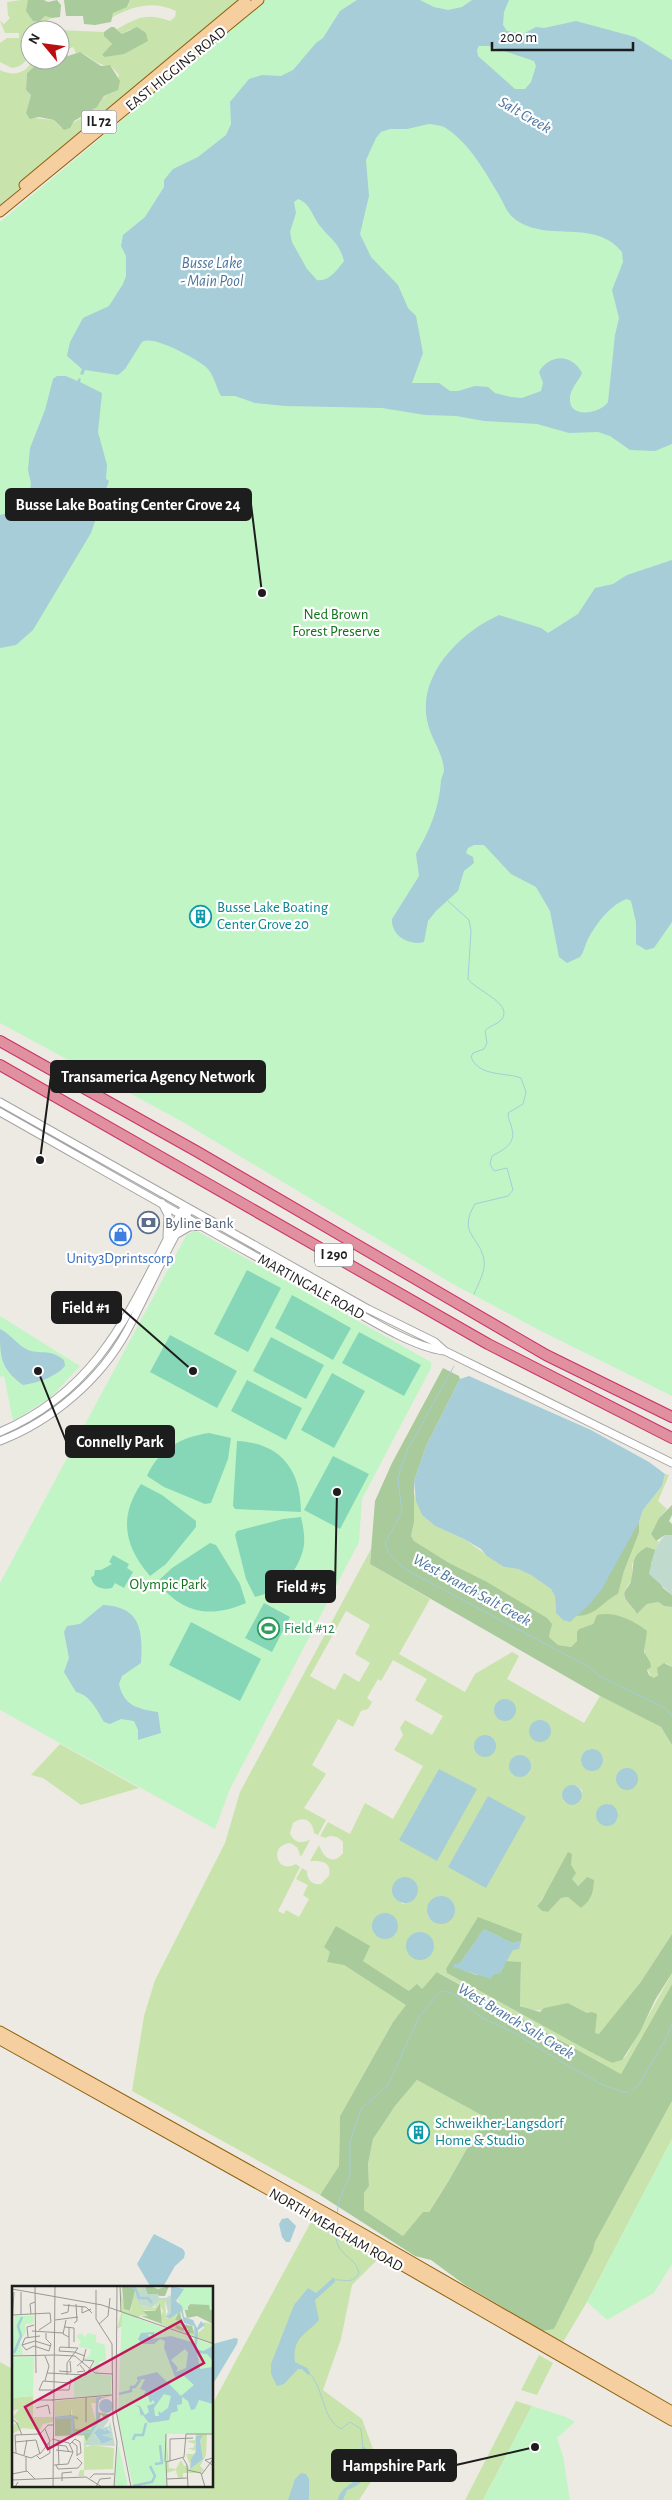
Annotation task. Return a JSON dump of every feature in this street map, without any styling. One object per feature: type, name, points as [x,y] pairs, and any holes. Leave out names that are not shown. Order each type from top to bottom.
[{"type":"highway","name":"I 290","points":[[0,1041],[196,1151],[546,1355],[672,1417]]},
{"type":"highway","name":"I 290","points":[[0,1066],[488,1344],[672,1438]]},
{"type":"main road","name":"EAST HIGGINS ROAD","points":[[0,204],[246,0]]},
{"type":"main road","name":"EAST HIGGINS ROAD","points":[[0,212],[260,0]]},
{"type":"main road","name":"NORTH MEACHAM ROAD","points":[[0,2031],[328,2219]]},
{"type":"main road","name":"NORTH MEACHAM ROAD","points":[[0,2040],[345,2228],[672,2411]]},
{"type":"main road","name":"NORTH MEACHAM ROAD","points":[[345,2228],[672,2420]]},
{"type":"street","name":"MARTINGALE ROAD","points":[[0,1102],[188,1206],[368,1309],[435,1342],[445,1351],[672,1463]]},
{"type":"street","name":"MARTINGALE ROAD","points":[[0,1112],[395,1332],[431,1349],[445,1351]]},
{"type":"street","points":[[162,1203],[168,1214],[166,1242]]},
{"type":"street","points":[[0,1441],[45,1418],[84,1387],[99,1370],[126,1333],[188,1206]]},
{"type":"street","points":[[0,1432],[42,1410],[87,1372],[128,1313],[166,1242],[184,1215]]},
{"type":"street","points":[[175,1236],[189,1227],[203,1226]]},
{"type":"green space","points":[[28,0],[38,20],[20,20],[20,65],[12,68],[0,62],[0,43],[7,38],[19,38],[19,33],[5,33],[0,21],[4,24],[10,18],[7,2]]},
{"type":"green space","points":[[28,0],[44,0],[48,2],[57,0],[61,5],[60,17],[52,18],[45,16],[41,20],[32,20],[26,11]]},
{"type":"green space","points":[[64,0],[130,0],[127,7],[113,13],[111,22],[95,25],[84,24],[83,16],[66,16]]},
{"type":"green space","points":[[130,0],[246,0],[0,205],[0,70],[15,73],[30,70],[27,73],[26,90],[31,95],[26,113],[34,118],[54,120],[61,128],[88,113],[99,105],[104,97],[114,92],[119,75],[111,66],[100,64],[84,54],[76,53],[73,47],[70,48],[70,30],[104,32],[105,37],[112,44],[107,51],[129,51],[139,45],[131,29],[122,34],[117,29],[143,18],[155,17],[170,21],[175,17],[176,11],[151,5],[127,10],[111,18],[115,10],[128,6]]},
{"type":"green space","name":"Ned Brown Forest Preserve","points":[[266,0],[672,0],[672,1396],[539,1330],[451,1283],[181,1121],[0,1023],[0,222]]},
{"type":"green space","points":[[45,16],[52,18],[48,20],[41,20]]},
{"type":"green space","points":[[114,27],[122,34],[137,27],[146,33],[148,41],[124,54],[105,57],[102,55],[112,44],[104,36],[104,32]]},
{"type":"green space","points":[[80,52],[101,66],[110,65],[120,81],[118,90],[104,96],[97,107],[74,121],[70,128],[64,130],[54,120],[39,117],[30,119],[26,113],[31,95],[26,90],[27,73],[30,70],[70,70],[70,55]]},
{"type":"green space","name":"Olympic Park","points":[[197,1231],[431,1362],[431,1368],[362,1499],[359,1542],[230,1789],[215,1829],[0,1710],[0,1583],[187,1234]]},
{"type":"green space","points":[[247,1270],[281,1288],[248,1352],[214,1334]]},
{"type":"green space","points":[[292,1295],[351,1328],[333,1360],[275,1328]]},
{"type":"green space","points":[[0,1316],[80,1366],[50,1398],[13,1421],[4,1376],[0,1377]]},
{"type":"green space","points":[[359,1332],[421,1365],[404,1396],[342,1363]]},
{"type":"green space","points":[[170,1335],[237,1371],[217,1408],[150,1372]]},
{"type":"green space","points":[[271,1337],[324,1365],[306,1399],[253,1371]]},
{"type":"green space","points":[[443,1368],[459,1376],[460,1379],[427,1444],[414,1481],[414,1522],[411,1536],[414,1541],[449,1563],[487,1582],[547,1618],[552,1624],[549,1637],[558,1645],[571,1647],[577,1641],[579,1629],[593,1624],[597,1615],[603,1614],[623,1617],[647,1631],[644,1652],[650,1662],[651,1667],[647,1670],[649,1675],[654,1678],[658,1675],[657,1668],[664,1663],[672,1667],[672,1745],[661,1727],[600,1696],[370,1564],[375,1501],[392,1463]]},
{"type":"green space","points":[[332,1373],[365,1391],[334,1448],[301,1430]]},
{"type":"green space","points":[[247,1380],[302,1408],[286,1440],[231,1411]]},
{"type":"green space","points":[[209,1433],[231,1438],[228,1459],[211,1503],[205,1504],[164,1487],[147,1476],[158,1458],[172,1446],[180,1441]]},
{"type":"green space","points":[[237,1441],[266,1447],[277,1453],[286,1462],[297,1483],[301,1512],[235,1509],[233,1506]]},
{"type":"green space","points":[[333,1456],[369,1474],[340,1529],[304,1510]]},
{"type":"green space","points":[[665,1474],[669,1475],[658,1501],[667,1509],[659,1518],[651,1534],[656,1541],[659,1541],[656,1550],[647,1547],[632,1564],[632,1579],[625,1590],[624,1597],[637,1614],[647,1604],[658,1602],[664,1606],[672,1607],[672,1667],[666,1663],[654,1679],[647,1667],[645,1641],[595,1619],[593,1624],[579,1629],[577,1641],[571,1647],[558,1645],[549,1637],[551,1629],[414,1541],[411,1536],[414,1522],[412,1506],[414,1493],[422,1515],[435,1526],[464,1539],[504,1567],[518,1569],[531,1575],[551,1589],[555,1595],[556,1613],[570,1621],[576,1616],[594,1611],[618,1594],[624,1571],[639,1533],[639,1522],[643,1510],[662,1486]]},
{"type":"green space","points":[[141,1484],[162,1495],[196,1521],[196,1527],[166,1564],[150,1576],[135,1554],[128,1532],[127,1520],[129,1509]]},
{"type":"green space","points":[[672,1505],[672,1515],[669,1521],[672,1524],[672,1535],[665,1535],[656,1541],[651,1534],[659,1518]]},
{"type":"green space","points":[[301,1517],[304,1545],[298,1563],[280,1585],[255,1597],[246,1579],[235,1535],[237,1531],[283,1519]]},
{"type":"green space","points":[[639,1522],[639,1533],[624,1571],[618,1594],[589,1614],[576,1616],[603,1584]]},
{"type":"green space","points":[[665,1535],[672,1535],[672,1595],[649,1574],[656,1548]]},
{"type":"green space","points":[[210,1543],[216,1545],[240,1584],[246,1603],[220,1611],[208,1612],[197,1610],[176,1601],[157,1582],[172,1568]]},
{"type":"green space","points":[[647,1547],[656,1550],[651,1564],[663,1588],[672,1595],[672,1607],[664,1606],[658,1602],[647,1604],[637,1614],[625,1598],[624,1593],[631,1581],[637,1554]]},
{"type":"green space","points":[[371,1549],[370,1564],[430,1599],[399,1654],[465,1692],[475,1674],[512,1652],[519,1656],[507,1679],[584,1723],[600,1696],[661,1727],[672,1745],[672,1934],[640,1983],[604,2030],[599,2034],[595,2033],[587,2013],[568,2003],[550,2009],[538,2010],[532,2010],[520,2005],[521,1962],[446,1969],[447,1973],[612,2063],[626,2056],[672,1973],[672,1984],[621,2074],[438,1972],[422,1989],[409,1991],[363,1961],[364,1956],[330,1952],[330,1956],[407,2005],[393,2022],[340,2116],[339,2166],[320,2195],[132,2091],[144,2016],[155,1980],[225,1843],[240,1792]],"holes":[[[346,1611],[370,1625],[355,1654],[370,1663],[359,1682],[344,1673],[335,1690],[310,1676]],[[393,1660],[427,1679],[415,1700],[443,1716],[432,1735],[405,1720],[400,1728],[403,1735],[394,1750],[423,1766],[393,1819],[365,1803],[350,1834],[328,1822],[320,1836],[339,1838],[343,1842],[343,1853],[336,1859],[332,1859],[323,1853],[319,1845],[310,1861],[325,1863],[329,1867],[329,1876],[321,1884],[315,1884],[309,1879],[307,1871],[302,1868],[296,1879],[308,1885],[303,1895],[309,1899],[299,1917],[286,1910],[284,1914],[278,1911],[300,1867],[296,1864],[284,1866],[280,1863],[277,1853],[283,1845],[290,1843],[297,1847],[301,1857],[310,1840],[298,1842],[292,1837],[290,1833],[293,1823],[297,1821],[307,1820],[312,1825],[314,1833],[318,1835],[326,1820],[304,1808],[326,1774],[312,1765],[338,1719],[353,1727],[361,1711],[368,1709],[372,1702],[367,1698],[378,1679],[381,1681]],[[589,1749],[599,1752],[596,1770],[588,1770],[581,1762],[584,1753]],[[518,1756],[526,1757],[530,1762],[530,1772],[525,1776],[518,1777],[512,1759]],[[577,1786],[582,1790],[581,1800],[577,1804],[564,1802],[562,1795]],[[609,1804],[618,1811],[618,1819],[602,1825],[598,1821],[597,1812],[600,1807]],[[407,1877],[417,1885],[417,1895],[403,1904],[395,1899]],[[587,1877],[574,1901],[568,1897],[561,1898],[548,1912],[542,1911],[537,1906],[547,1892],[572,1879],[578,1886]],[[439,1896],[447,1898],[454,1914],[448,1922],[434,1922],[428,1916],[427,1907]],[[427,1934],[434,1944],[430,1956],[422,1959],[414,1958],[407,1946],[410,1937]]]},
{"type":"green space","points":[[113,1555],[129,1564],[127,1568],[133,1572],[124,1588],[115,1583],[112,1588],[105,1589],[96,1586],[91,1577],[94,1576],[95,1570],[101,1570],[112,1564],[109,1562]]},
{"type":"green space","name":"Field #12","points":[[264,1603],[290,1617],[272,1652],[245,1638]]},
{"type":"green space","points":[[191,1622],[261,1659],[240,1701],[169,1665]]},
{"type":"green space","points":[[60,1744],[139,1788],[81,1805],[43,1778],[31,1775]]},
{"type":"green space","points":[[568,1852],[572,1854],[571,1865],[576,1873],[572,1879],[578,1886],[587,1877],[594,1880],[591,1896],[588,1902],[581,1908],[568,1897],[561,1898],[548,1912],[542,1911],[537,1906]]},
{"type":"green space","points":[[478,1917],[522,1934],[521,1941],[512,1943],[484,1929],[460,1963],[463,1970],[477,1975],[500,1973],[506,1961],[521,1962],[520,2006],[540,2012],[544,2008],[568,2003],[587,2013],[597,2014],[595,2033],[599,2034],[640,1983],[672,1934],[672,1973],[655,2000],[640,2032],[622,2060],[612,2063],[447,1973],[446,1969]]},
{"type":"green space","points":[[336,1926],[370,1946],[363,1961],[409,1991],[417,1984],[422,1989],[437,1972],[621,2074],[672,1984],[672,2101],[595,2242],[593,2251],[554,2329],[543,2331],[465,2285],[431,2260],[415,2256],[320,2195],[339,2166],[340,2116],[393,2022],[406,2005],[344,1965],[327,1962],[330,1952],[324,1947]],"holes":[[[417,2080],[485,2117],[429,2212],[423,2212],[403,2236],[364,2210],[364,2193],[369,2186],[368,2164],[373,2139],[395,2106]]]},
{"type":"green space","points":[[417,2080],[485,2117],[428,2213],[423,2213],[403,2236],[364,2210],[364,2193],[369,2185],[368,2164],[373,2139],[395,2106]]},
{"type":"green space","points":[[672,2101],[672,2139],[587,2302],[563,2342],[543,2331],[554,2329],[593,2251],[595,2242]]},
{"type":"green space","points":[[672,2139],[672,2264],[654,2293],[607,2320],[587,2302]]},
{"type":"green space","points":[[312,2220],[379,2258],[352,2285],[341,2339],[323,2390],[362,2419],[380,2468],[359,2500],[0,2500],[0,2362],[12,2369],[12,2488],[214,2488],[214,2401]]},
{"type":"green space","points":[[539,2355],[553,2363],[537,2395],[521,2390]]},
{"type":"green space","points":[[516,2401],[532,2406],[483,2500],[465,2500]]},
{"type":"green space","points":[[532,2406],[566,2417],[575,2422],[557,2438],[563,2456],[570,2500],[483,2500]]},
{"type":"water","name":"Busse Lake - Main Pool","points":[[357,0],[420,0],[434,7],[448,10],[462,7],[472,0],[509,0],[504,12],[503,25],[507,31],[523,34],[536,27],[544,28],[576,21],[635,37],[672,60],[672,444],[655,451],[630,450],[610,436],[598,432],[569,433],[537,424],[425,415],[382,408],[285,406],[255,403],[235,396],[221,396],[213,377],[206,367],[174,348],[147,340],[142,342],[125,369],[118,375],[85,370],[83,375],[80,374],[82,369],[67,356],[70,342],[83,318],[109,306],[123,284],[126,276],[126,256],[121,246],[123,235],[145,217],[164,187],[164,180],[173,169],[198,157],[226,135],[231,124],[230,102],[249,79],[262,75],[281,76],[293,70],[316,43],[323,38],[340,11]],"holes":[[[479,46],[489,46],[534,61],[536,66],[531,82],[525,89],[515,89],[478,56],[477,50]],[[429,124],[439,125],[455,135],[470,150],[494,186],[508,212],[516,220],[529,227],[543,230],[599,236],[611,242],[622,252],[623,262],[612,290],[619,318],[615,335],[608,402],[604,406],[587,412],[581,412],[572,407],[570,401],[571,393],[582,373],[578,366],[567,359],[560,358],[549,362],[539,372],[543,383],[541,391],[522,398],[495,393],[488,387],[475,386],[458,391],[450,391],[439,383],[412,383],[423,353],[416,316],[408,308],[398,285],[371,257],[360,234],[369,196],[366,160],[376,138],[381,132],[390,129],[407,129]],[[298,199],[306,204],[320,226],[337,245],[342,255],[344,261],[332,275],[325,279],[317,280],[307,269],[292,242],[290,232],[296,213],[294,202]]]},
{"type":"water","points":[[57,376],[66,376],[77,381],[79,378],[81,379],[80,382],[102,393],[98,432],[107,465],[106,479],[109,481],[91,533],[33,630],[16,645],[0,648],[0,515],[16,511],[30,493],[31,483],[28,470],[30,448],[45,410],[53,379]]},
{"type":"water","points":[[672,560],[672,922],[654,948],[646,950],[636,944],[636,922],[631,901],[627,899],[615,905],[595,927],[580,957],[567,963],[559,957],[550,911],[536,887],[511,874],[484,845],[474,845],[468,848],[466,853],[473,857],[474,863],[464,871],[458,891],[428,921],[424,942],[407,941],[402,938],[394,930],[392,919],[419,876],[416,854],[433,819],[444,771],[441,757],[427,720],[426,703],[429,687],[445,657],[470,632],[499,615],[541,628],[548,633],[578,614],[595,588],[613,584],[627,575]]},
{"type":"water","points":[[0,1329],[26,1349],[58,1356],[64,1360],[65,1366],[46,1379],[23,1385],[10,1373],[3,1361],[0,1347]]},
{"type":"water","points":[[469,1376],[591,1430],[649,1462],[665,1474],[662,1486],[643,1510],[639,1522],[602,1589],[590,1604],[570,1622],[563,1620],[556,1613],[555,1596],[551,1589],[531,1575],[518,1569],[504,1567],[487,1556],[481,1549],[435,1526],[422,1515],[416,1501],[414,1481],[427,1444],[460,1379]]},
{"type":"water","points":[[103,1605],[125,1610],[137,1622],[141,1640],[141,1663],[122,1676],[119,1684],[128,1702],[138,1708],[158,1712],[161,1733],[138,1740],[138,1730],[134,1721],[121,1719],[110,1724],[104,1722],[89,1700],[76,1692],[64,1672],[69,1658],[64,1632],[67,1626],[80,1624]]},
{"type":"water","points":[[505,1699],[513,1702],[516,1710],[513,1718],[505,1721],[497,1718],[494,1710],[497,1702]]},
{"type":"water","points":[[540,1720],[550,1727],[551,1731],[544,1741],[540,1742],[530,1735],[529,1731],[536,1721]]},
{"type":"water","points":[[485,1735],[493,1738],[496,1746],[493,1754],[485,1757],[477,1754],[474,1746],[477,1738]]},
{"type":"water","points":[[592,1749],[602,1756],[603,1760],[596,1770],[592,1771],[582,1764],[581,1760],[588,1750]]},
{"type":"water","points":[[520,1755],[528,1758],[531,1766],[528,1774],[520,1777],[512,1774],[509,1766],[512,1758]]},
{"type":"water","points":[[627,1768],[637,1775],[638,1779],[631,1789],[627,1790],[617,1783],[616,1779],[623,1769]]},
{"type":"water","points":[[439,1769],[477,1789],[437,1861],[399,1840]]},
{"type":"water","points":[[568,1785],[576,1785],[582,1791],[582,1799],[576,1805],[568,1805],[562,1799],[562,1791]]},
{"type":"water","points":[[488,1796],[526,1817],[486,1888],[448,1867]]},
{"type":"water","points":[[607,1804],[615,1807],[618,1815],[615,1823],[607,1826],[599,1823],[596,1815],[599,1807]]},
{"type":"water","points":[[405,1877],[414,1881],[418,1890],[414,1899],[405,1903],[396,1899],[392,1890],[396,1881]]},
{"type":"water","points":[[441,1896],[451,1900],[455,1910],[451,1920],[441,1924],[431,1920],[427,1910],[431,1900]]},
{"type":"water","points":[[385,1913],[394,1917],[398,1926],[394,1935],[385,1939],[376,1935],[372,1926],[376,1917]]},
{"type":"water","points":[[484,1929],[512,1943],[521,1941],[519,1949],[513,1950],[500,1973],[494,1974],[491,1979],[453,1967],[454,1964],[460,1963]]},
{"type":"water","points":[[420,1932],[430,1936],[434,1946],[430,1956],[420,1960],[410,1956],[406,1946],[410,1936]]},
{"type":"water","points":[[288,2218],[296,2226],[290,2242],[286,2242],[282,2237],[279,2224],[282,2219]]},
{"type":"water","points":[[154,2234],[183,2249],[185,2253],[184,2258],[175,2266],[164,2286],[150,2286],[137,2264]]},
{"type":"water","points":[[334,2277],[335,2282],[315,2300],[319,2320],[301,2337],[296,2347],[295,2362],[307,2368],[310,2373],[308,2375],[302,2369],[298,2369],[284,2384],[277,2386],[271,2374],[271,2364],[294,2305],[308,2288],[316,2293]]},
{"type":"water","points":[[235,2338],[238,2339],[237,2344],[214,2382],[214,2344]]},
{"type":"water","points":[[362,2447],[366,2448],[364,2477],[356,2486],[347,2490],[343,2500],[338,2500],[341,2492],[358,2476]]},
{"type":"water","points":[[301,2473],[306,2474],[309,2479],[309,2500],[288,2500],[295,2479]]},
{"type":"waterway","name":"West Branch Salt Creek","points":[[448,901],[469,920],[471,931],[468,979],[498,1002],[504,1013],[500,1021],[485,1031],[487,1043],[484,1049],[473,1053],[471,1057],[480,1068],[486,1071],[521,1078],[526,1092],[523,1104],[508,1113],[512,1127],[512,1139],[508,1146],[492,1156],[490,1164],[494,1171],[507,1168],[513,1190],[508,1196],[475,1204],[470,1214],[469,1229],[482,1252],[484,1260],[484,1269],[474,1294]]},
{"type":"waterway","name":"West Branch Salt Creek","points":[[454,1366],[408,1449],[400,1470],[398,1480],[402,1512],[385,1543],[390,1554],[400,1565],[414,1574],[587,1666],[601,1677],[665,1708],[672,1716]]},
{"type":"waterway","name":"West Branch Salt Creek","points":[[337,2215],[339,2200],[350,2176],[350,2142],[361,2109],[388,2085],[419,2017],[439,1993],[444,1991],[452,1993],[482,2018],[513,2032],[603,2085],[624,2092],[629,2092],[639,2084],[667,2037],[672,2023]]},
{"type":"waterway","name":"West Branch Salt Creek","points":[[335,2280],[348,2281],[354,2279],[359,2273],[357,2267],[338,2246],[336,2231]]},
{"type":"waterway","name":"West Branch Salt Creek","points":[[309,2373],[318,2387],[326,2411],[335,2424],[341,2429],[350,2422],[361,2429],[363,2448]]},
{"type":"place","name":"Busse Lake Boating Center Grove 24","points":[[262,593]]},
{"type":"place","name":"Busse Lake Boating Center Grove 20","points":[[201,916]]},
{"type":"place","name":"Transamerica Agency Network","points":[[40,1160]]},
{"type":"place","name":"Byline Bank","points":[[149,1223]]},
{"type":"place","name":"Unity3Dprintscorp","points":[[120,1235]]},
{"type":"place","name":"Connelly Park","points":[[38,1371]]},
{"type":"place","name":"Field #1","points":[[193,1371]]},
{"type":"place","name":"Field #5","points":[[337,1492]]},
{"type":"place","name":"Field #12","points":[[268,1628]]},
{"type":"place","name":"Schweikher-Langsdorf Home & Studio","points":[[419,2132]]},
{"type":"place","name":"Hampshire Park","points":[[535,2447]]},
{"type":"water label","name":"Salt Creek","points":[[525,115]]}]
